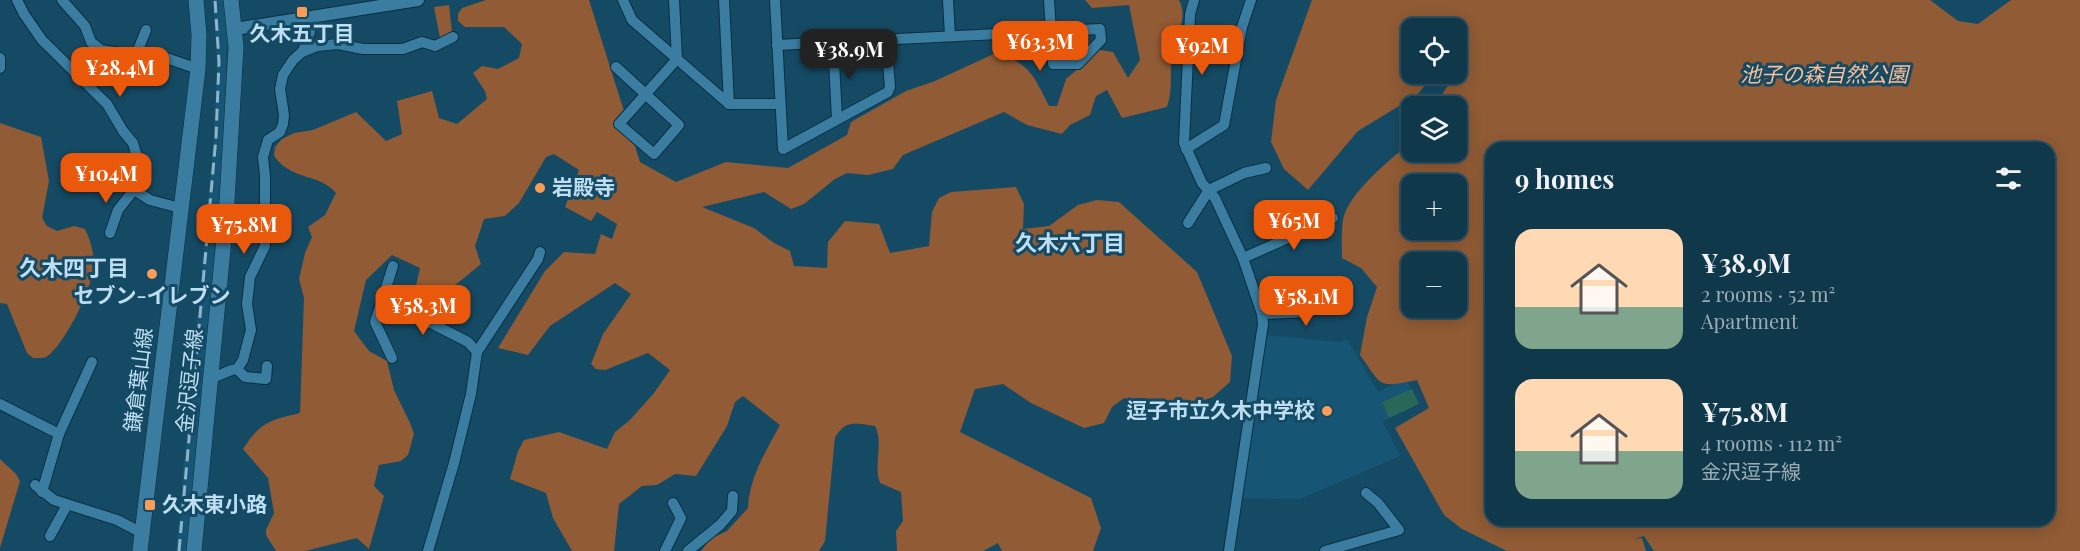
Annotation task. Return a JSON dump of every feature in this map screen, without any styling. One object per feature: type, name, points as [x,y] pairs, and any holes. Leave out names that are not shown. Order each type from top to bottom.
[{"type":"main road","name":"鎌倉葉山線","points":[[140,551],[198,69],[200,35],[196,0]]},
{"type":"main road","name":"金沢逗子線","points":[[194,551],[226,218],[235,82],[235,29],[231,0]]},
{"type":"street","points":[[17,0],[42,40],[101,97],[133,143],[138,160],[133,167],[126,169],[123,175],[125,184],[150,200],[180,208]]},
{"type":"street","points":[[62,0],[85,26],[94,46],[100,50],[136,55],[152,53],[198,69]]},
{"type":"street","points":[[235,29],[418,0]]},
{"type":"street","points":[[622,0],[632,20],[729,105],[780,104]]},
{"type":"street","points":[[616,67],[645,94],[679,125],[654,154],[619,124],[645,94],[676,59],[674,0]]},
{"type":"street","points":[[724,0],[729,105]]},
{"type":"street","points":[[775,0],[783,149],[888,92],[890,87],[886,39]]},
{"type":"street","points":[[948,0],[950,36]]},
{"type":"street","points":[[777,45],[886,39],[1050,31],[1100,29],[1101,40],[1078,64],[1053,64],[1050,31],[1049,0]]},
{"type":"street","points":[[1194,0],[1190,14],[1184,143],[1203,183],[1215,198],[1243,258],[1263,314],[1263,333],[1229,551]]},
{"type":"street","points":[[1186,149],[1224,125],[1242,27],[1251,0]]},
{"type":"street","points":[[211,377],[222,376],[229,370],[237,369],[243,360],[251,330],[247,304],[250,277],[266,246],[264,147],[268,140],[280,132],[284,115],[280,89],[282,75],[307,43],[314,16]]},
{"type":"street","points":[[136,55],[146,30]]},
{"type":"street","points":[[302,52],[317,46],[338,44],[363,49],[403,49],[423,42],[435,46],[453,37]]},
{"type":"street","points":[[833,42],[837,119]]},
{"type":"street","points":[[0,58],[0,68]]},
{"type":"street","points":[[1188,223],[1209,190],[1244,173],[1266,168]]},
{"type":"street","points":[[110,233],[118,210],[133,190]]},
{"type":"street","points":[[1243,258],[1333,218]]},
{"type":"street","points":[[428,551],[454,463],[471,394],[477,352],[538,259],[540,252]]},
{"type":"street","points":[[393,266],[375,321],[393,358]]},
{"type":"street","points":[[1263,314],[1310,312],[1339,298]]},
{"type":"street","points":[[381,303],[427,321],[468,342],[477,352]]},
{"type":"street","points":[[92,362],[59,434],[39,489],[66,505],[117,520],[142,532]]},
{"type":"street","points":[[237,369],[245,377],[266,380],[267,366]]},
{"type":"street","points":[[0,404],[59,434]]},
{"type":"street","points":[[1325,551],[1399,530],[1378,502],[1366,494]]},
{"type":"street","points":[[688,551],[713,528],[720,525],[732,511],[733,496]]},
{"type":"street","points":[[665,551],[681,518],[673,503]]},
{"type":"street","points":[[50,537],[66,505]]},
{"type":"shaded area","points":[[213,0],[225,0],[227,29],[225,139],[188,551],[176,551],[214,137],[217,59]]},
{"type":"shaded area","name":"逗子市立久木中学校","points":[[1266,335],[1340,342],[1347,339],[1378,392],[1406,378],[1418,401],[1383,422],[1400,456],[1300,499],[1243,498],[1240,496]]},
{"type":"shaded area","points":[[1412,389],[1419,404],[1389,418],[1382,402]]},
{"type":"green space","points":[[486,0],[589,0],[640,162],[676,182],[726,162],[788,168],[847,135],[851,122],[906,91],[935,81],[998,52],[1024,67],[1035,79],[1049,106],[1057,106],[1066,79],[1100,50],[1113,52],[1128,78],[1140,60],[1129,5],[1092,8],[1085,0],[1179,0],[1183,15],[1172,48],[1171,87],[1167,107],[1122,118],[1107,90],[1096,96],[1090,115],[1070,125],[1062,134],[1027,125],[1004,112],[903,155],[893,169],[868,175],[847,173],[835,179],[804,204],[791,209],[764,192],[702,207],[754,228],[774,243],[790,251],[794,266],[827,268],[828,242],[845,221],[879,224],[890,253],[929,246],[932,212],[939,198],[951,192],[1016,187],[1024,204],[1023,229],[1049,226],[1078,205],[1097,200],[1119,202],[1197,272],[1232,356],[1230,382],[1213,397],[1160,415],[1151,415],[1137,402],[1124,398],[1112,407],[1104,423],[1084,428],[1031,403],[1003,384],[975,389],[960,432],[1091,498],[1101,528],[1093,551],[1002,551],[998,543],[983,551],[897,551],[896,531],[903,521],[901,492],[880,483],[878,476],[879,440],[875,426],[857,423],[843,427],[835,437],[825,541],[819,551],[701,551],[710,539],[727,531],[748,508],[755,475],[780,425],[743,396],[735,402],[727,426],[696,476],[675,474],[657,485],[642,486],[619,504],[614,551],[572,551],[553,518],[546,493],[510,479],[518,451],[524,440],[559,432],[607,449],[615,432],[630,420],[654,393],[670,370],[648,353],[605,370],[596,369],[591,364],[603,334],[631,294],[615,283],[550,326],[528,355],[498,348],[545,271],[564,252],[595,254],[601,234],[612,239],[617,224],[597,212],[591,221],[565,207],[579,170],[554,154],[546,157],[519,203],[505,216],[484,219],[475,246],[481,264],[454,286],[431,314],[412,304],[420,268],[392,255],[366,280],[354,331],[369,351],[387,361],[394,390],[414,434],[408,455],[401,461],[379,465],[374,486],[384,496],[369,549],[357,538],[305,551],[276,551],[266,535],[274,513],[268,478],[243,449],[255,433],[267,424],[300,413],[304,298],[299,279],[305,253],[312,237],[308,227],[325,215],[336,193],[322,182],[289,170],[281,164],[274,156],[275,147],[282,139],[294,133],[313,130],[356,112],[386,141],[402,134],[397,101],[432,91],[439,118],[457,124],[487,99],[485,91],[473,73],[482,66],[498,69],[519,58],[522,44],[504,27],[465,27],[458,21],[458,14],[462,8]]},
{"type":"green space","name":"池子の森自然公園","points":[[1312,0],[1930,0],[1958,21],[1978,24],[2011,0],[2080,0],[2080,551],[1654,551],[1644,536],[1634,539],[1642,538],[1646,551],[1507,551],[1462,529],[1444,515],[1395,428],[1429,408],[1417,380],[1394,384],[1382,382],[1373,374],[1360,355],[1367,317],[1377,287],[1361,268],[1342,258],[1343,220],[1353,199],[1371,177],[1401,151],[1401,162],[1467,162],[1467,96],[1442,96],[1449,84],[1467,84],[1467,18],[1401,18],[1401,84],[1426,84],[1415,96],[1401,96],[1401,105],[1358,131],[1308,190],[1284,169],[1271,142],[1276,100]]},
{"type":"green space","points":[[449,5],[452,32],[440,38],[434,7]]},
{"type":"green space","points":[[0,123],[41,137],[49,181],[42,218],[47,226],[57,231],[74,226],[85,229],[93,253],[93,271],[79,310],[57,346],[48,356],[42,358],[33,358],[27,353],[7,304],[0,303]]},
{"type":"green space","points":[[0,459],[20,481],[0,548]]},
{"type":"railway","points":[[179,551],[216,137],[219,62],[215,0]]},
{"type":"place","name":"久木五丁目","points":[[302,12]]},
{"type":"place","name":"岩殿寺","points":[[540,188]]},
{"type":"place","name":"セブン-イレブン","points":[[152,274]]},
{"type":"place","name":"逗子市立久木中学校","points":[[1327,411]]},
{"type":"place","name":"久木東小路","points":[[150,505]]},
{"type":"district","name":"久木六丁目","points":[[1070,243]]},
{"type":"district","name":"久木四丁目","points":[[74,268]]}]
